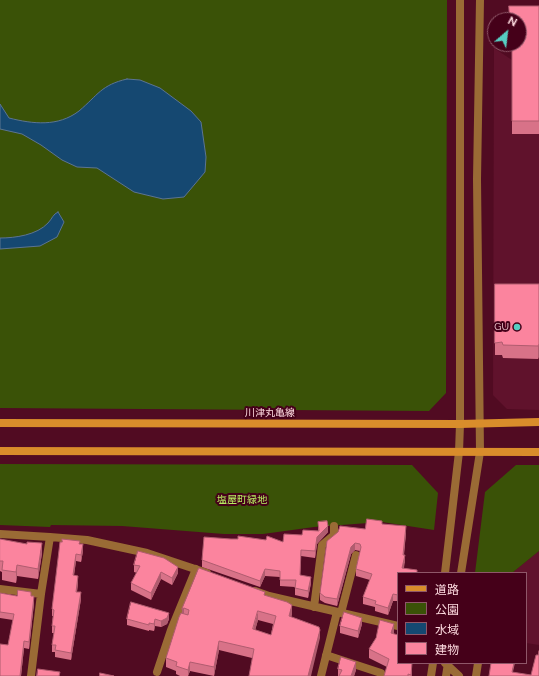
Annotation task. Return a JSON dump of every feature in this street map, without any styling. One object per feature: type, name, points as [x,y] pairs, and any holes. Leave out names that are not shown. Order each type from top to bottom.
[{"type":"main road","name":"川津丸亀線","points":[[0,423],[460,424],[480,422],[539,422]]},
{"type":"main road","points":[[0,451],[539,452]]},
{"type":"street","points":[[445,572],[459,452],[460,424],[460,0]]},
{"type":"street","points":[[461,572],[480,452],[477,179],[480,0]]},
{"type":"street","points":[[314,607],[322,545],[334,535],[334,526]]},
{"type":"street","points":[[0,534],[50,537],[94,542],[146,553],[218,577]]},
{"type":"street","points":[[31,676],[50,537]]},
{"type":"street","points":[[321,676],[356,555]]},
{"type":"street","points":[[157,672],[171,630],[196,569]]},
{"type":"street","points":[[247,588],[269,596],[397,626]]},
{"type":"street","points":[[0,589],[41,594]]},
{"type":"street","points":[[326,655],[381,673]]},
{"type":"street","points":[[432,676],[433,664]]},
{"type":"street","points":[[446,676],[447,664]]},
{"type":"street","points":[[447,664],[459,676]]},
{"type":"street","points":[[476,676],[478,664]]},
{"type":"shaded area","points":[[494,52],[500,52],[539,78],[539,410],[507,409],[493,395]]},
{"type":"shaded area","points":[[539,551],[539,645],[527,643],[527,572],[513,572]]},
{"type":"green space","points":[[0,0],[447,0],[446,393],[429,411],[0,408]]},
{"type":"green space","name":"塩屋町緑地","points":[[0,464],[412,465],[438,493],[434,530],[382,522],[314,527],[263,534],[224,534],[122,526],[51,525],[50,527],[0,525]]},
{"type":"green space","points":[[516,465],[539,465],[539,551],[513,572],[475,572],[485,492]]},
{"type":"water","points":[[127,79],[140,80],[160,88],[191,111],[201,122],[206,157],[205,172],[184,197],[163,199],[134,192],[97,168],[77,167],[62,160],[22,134],[0,129],[0,104],[9,118],[36,123],[54,122],[63,120],[79,111],[100,91],[111,84]]},
{"type":"water","points":[[58,212],[64,222],[57,237],[40,246],[0,249],[0,238],[32,233],[48,223]]},
{"type":"building","points":[[509,6],[539,6],[539,121],[512,121],[512,52],[527,52],[527,12],[509,12]]},
{"type":"building","name":"GU","points":[[495,284],[539,284],[538,346],[503,345],[502,342],[495,343]]},
{"type":"building","points":[[367,519],[382,521],[382,524],[406,526],[403,555],[405,555],[402,568],[417,570],[417,572],[397,572],[397,595],[393,594],[388,608],[375,604],[376,601],[363,597],[372,574],[356,569],[361,547],[360,544],[355,543],[351,547],[337,599],[325,597],[320,593],[327,541],[338,532],[340,526],[365,529]]},
{"type":"building","points":[[327,521],[328,526],[317,537],[315,551],[301,550],[300,575],[311,577],[308,591],[295,588],[296,580],[280,580],[280,571],[265,569],[260,581],[202,560],[204,537],[238,539],[238,536],[266,540],[267,536],[283,542],[284,534],[302,535],[303,530],[319,531],[318,522]]},
{"type":"building","points":[[0,539],[27,544],[27,542],[42,543],[38,569],[17,565],[16,572],[2,570],[3,561],[0,561]]},
{"type":"building","points":[[62,539],[80,541],[79,544],[83,544],[81,555],[76,554],[73,575],[78,576],[76,592],[81,592],[71,653],[55,650],[56,645],[52,645],[55,626],[52,626],[54,610],[52,609],[60,542],[62,542]]},
{"type":"building","points":[[138,551],[164,558],[178,567],[172,578],[161,572],[151,593],[131,583],[140,566],[134,565]]},
{"type":"building","points":[[199,568],[265,592],[264,595],[287,602],[292,605],[289,616],[319,627],[320,630],[308,676],[249,676],[254,649],[219,641],[214,667],[190,662],[188,670],[176,666],[177,662],[166,658],[181,613],[188,615],[189,610],[184,608],[182,609]],"holes":[[[258,611],[276,616],[271,635],[253,629]]]},
{"type":"building","points":[[18,590],[31,592],[31,596],[34,596],[29,642],[24,641],[20,676],[0,676],[0,644],[8,645],[14,614],[0,612],[0,593],[17,596]]},
{"type":"building","points":[[131,602],[169,613],[167,618],[161,621],[155,619],[154,624],[149,623],[149,625],[127,619]]},
{"type":"building","points":[[344,612],[362,618],[358,631],[340,626]]},
{"type":"building","points":[[380,620],[394,624],[391,633],[397,635],[397,664],[412,664],[411,675],[384,676],[389,659],[369,649],[376,638]]},
{"type":"building","points":[[539,651],[539,676],[489,676],[491,664],[514,664],[512,672],[531,675],[536,655],[538,655]]},
{"type":"building","points":[[341,657],[356,662],[351,676],[339,676],[342,670],[338,669]]},
{"type":"building","points":[[38,669],[60,672],[59,676],[37,676]]},
{"type":"building","points":[[100,673],[114,676],[100,676]]},
{"type":"place","name":"GU","points":[[517,327]]}]
